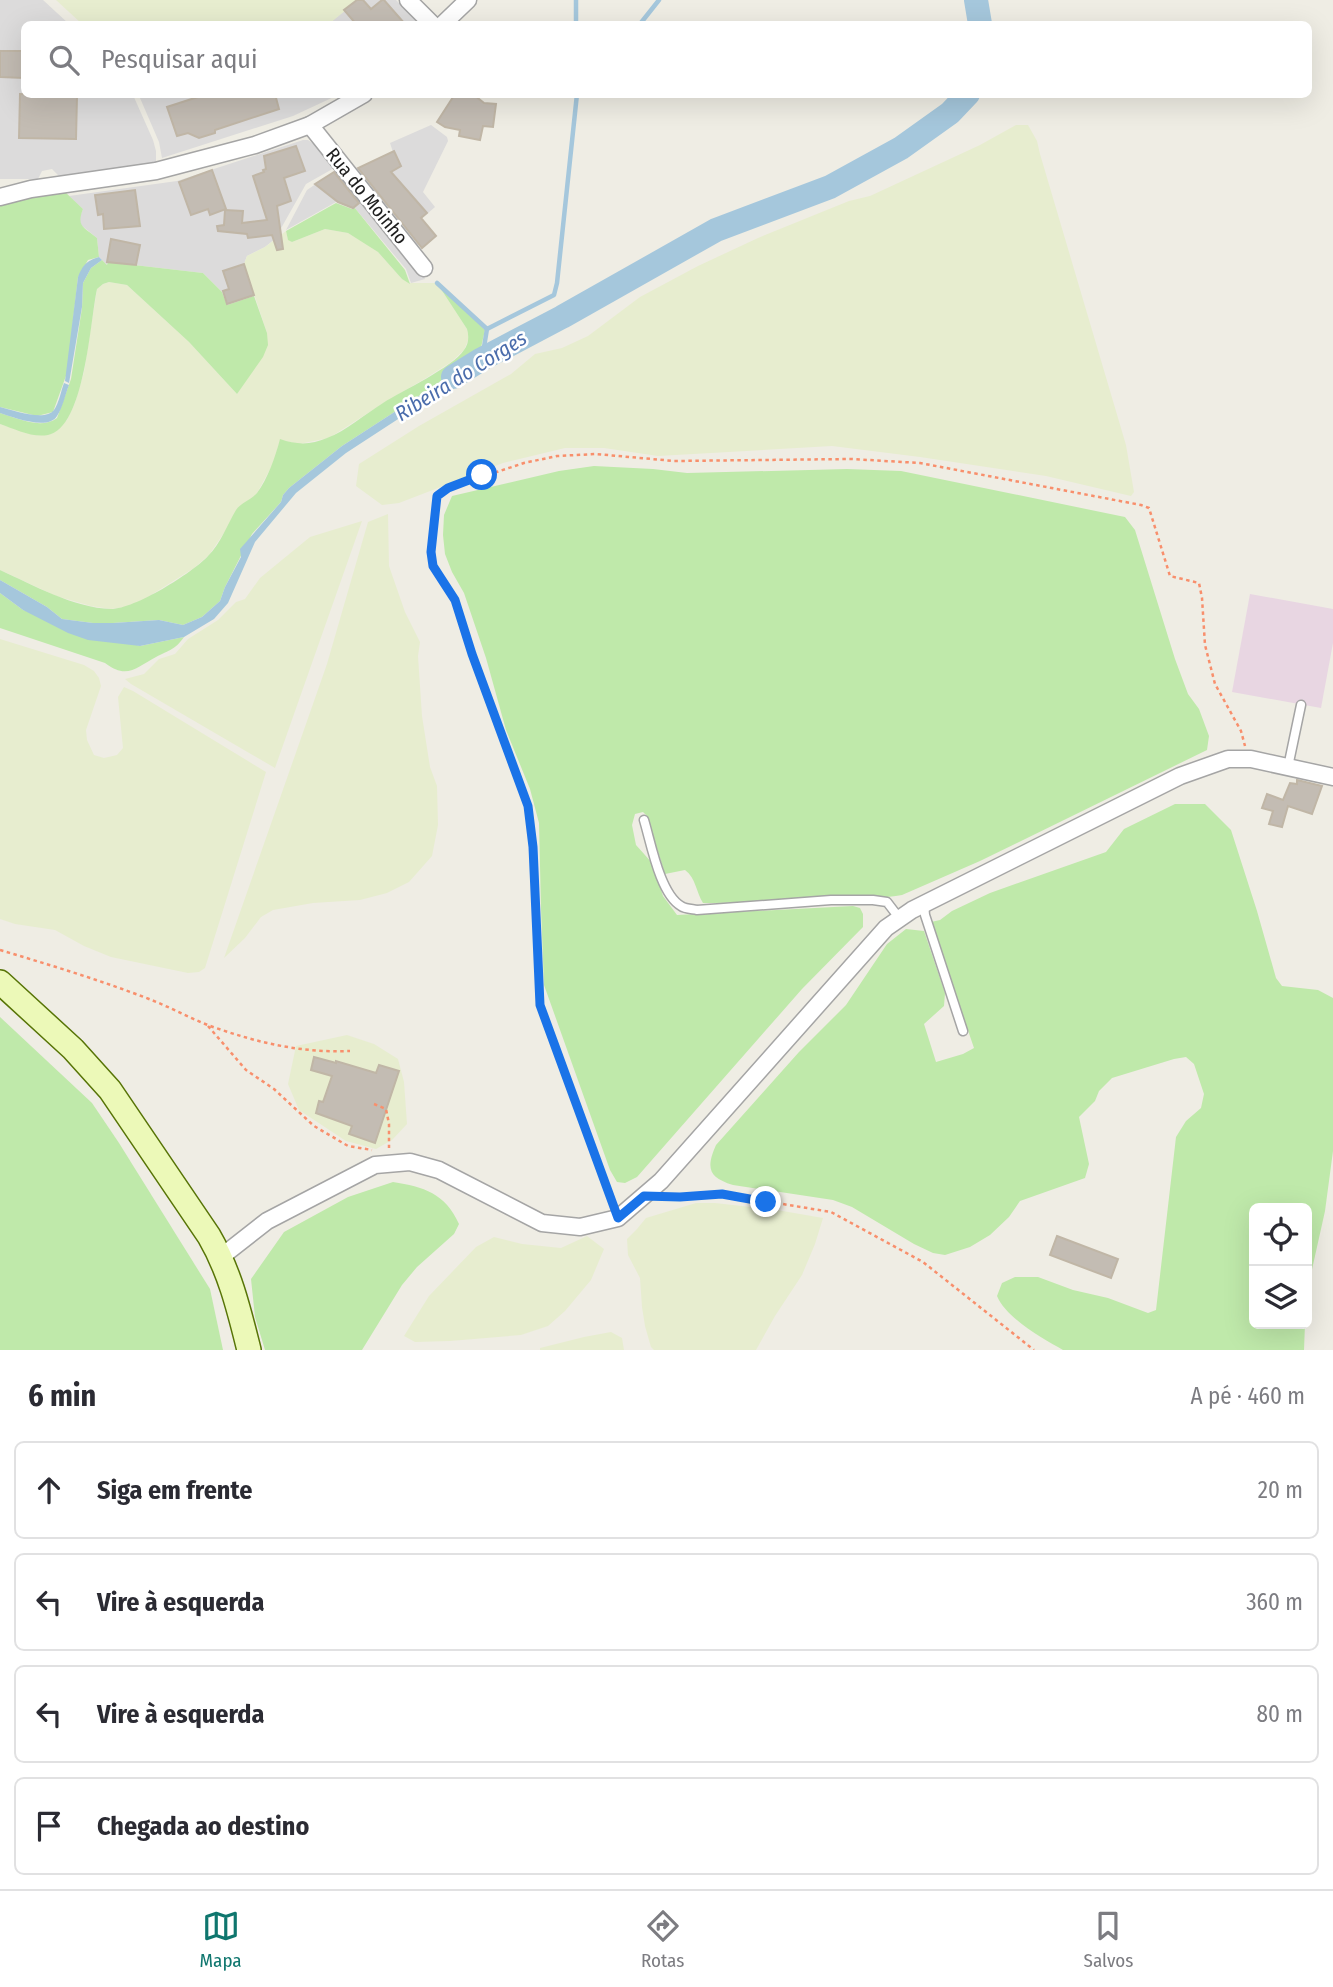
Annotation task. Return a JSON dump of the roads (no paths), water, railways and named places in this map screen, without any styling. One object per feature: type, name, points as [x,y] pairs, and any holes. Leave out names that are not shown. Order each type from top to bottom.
[{"type":"main road","points":[[0,982],[73,1049],[110,1090],[209,1236],[233,1288],[248,1350]]},
{"type":"street","points":[[408,0],[429,21]]},
{"type":"street","points":[[446,21],[468,0]]},
{"type":"street","points":[[0,197],[32,188],[156,172],[255,145],[310,125],[357,98]]},
{"type":"street","name":"Rua do Moinho","points":[[310,125],[424,268]]},
{"type":"street","points":[[0,187],[32,188]]},
{"type":"street","points":[[221,1257],[267,1221],[390,1157],[439,1170],[542,1223],[579,1227],[618,1218],[661,1181],[886,929],[924,904],[1180,776],[1228,759],[1248,759],[1333,777]]},
{"type":"lane","points":[[1288,767],[1301,705]]},
{"type":"lane","points":[[644,820],[661,876],[671,897],[682,907],[697,910],[831,900],[873,900],[887,902],[900,919]]},
{"type":"lane","points":[[924,904],[925,915],[963,1031]]},
{"type":"water","points":[[99,257],[102,260],[91,268],[83,283],[82,307],[69,383],[65,381],[78,277],[86,264]]},
{"type":"water","points":[[480,352],[481,365],[346,453],[296,493],[255,542],[228,603],[214,619],[184,637],[140,646],[88,640],[23,610],[0,593],[0,580],[47,607],[62,619],[93,623],[159,620],[183,625],[202,617],[220,601],[241,557],[240,549],[281,502],[289,488],[342,446],[433,387]]},
{"type":"water","points":[[64,383],[69,385],[61,409],[52,420],[30,422],[0,413],[0,407],[28,414],[50,413],[56,407]]},
{"type":"waterway","points":[[576,0],[576,21]]},
{"type":"waterway","points":[[642,21],[659,0]]},
{"type":"waterway","name":"Ribeira do Corges","points":[[976,0],[980,21]]},
{"type":"waterway","points":[[487,329],[554,295],[577,98]]},
{"type":"waterway","name":"Ribeira do Corges","points":[[453,377],[716,230],[830,187],[901,148],[950,113],[964,98]]},
{"type":"waterway","points":[[437,283],[487,329]]},
{"type":"waterway","points":[[482,359],[487,329]]}]
